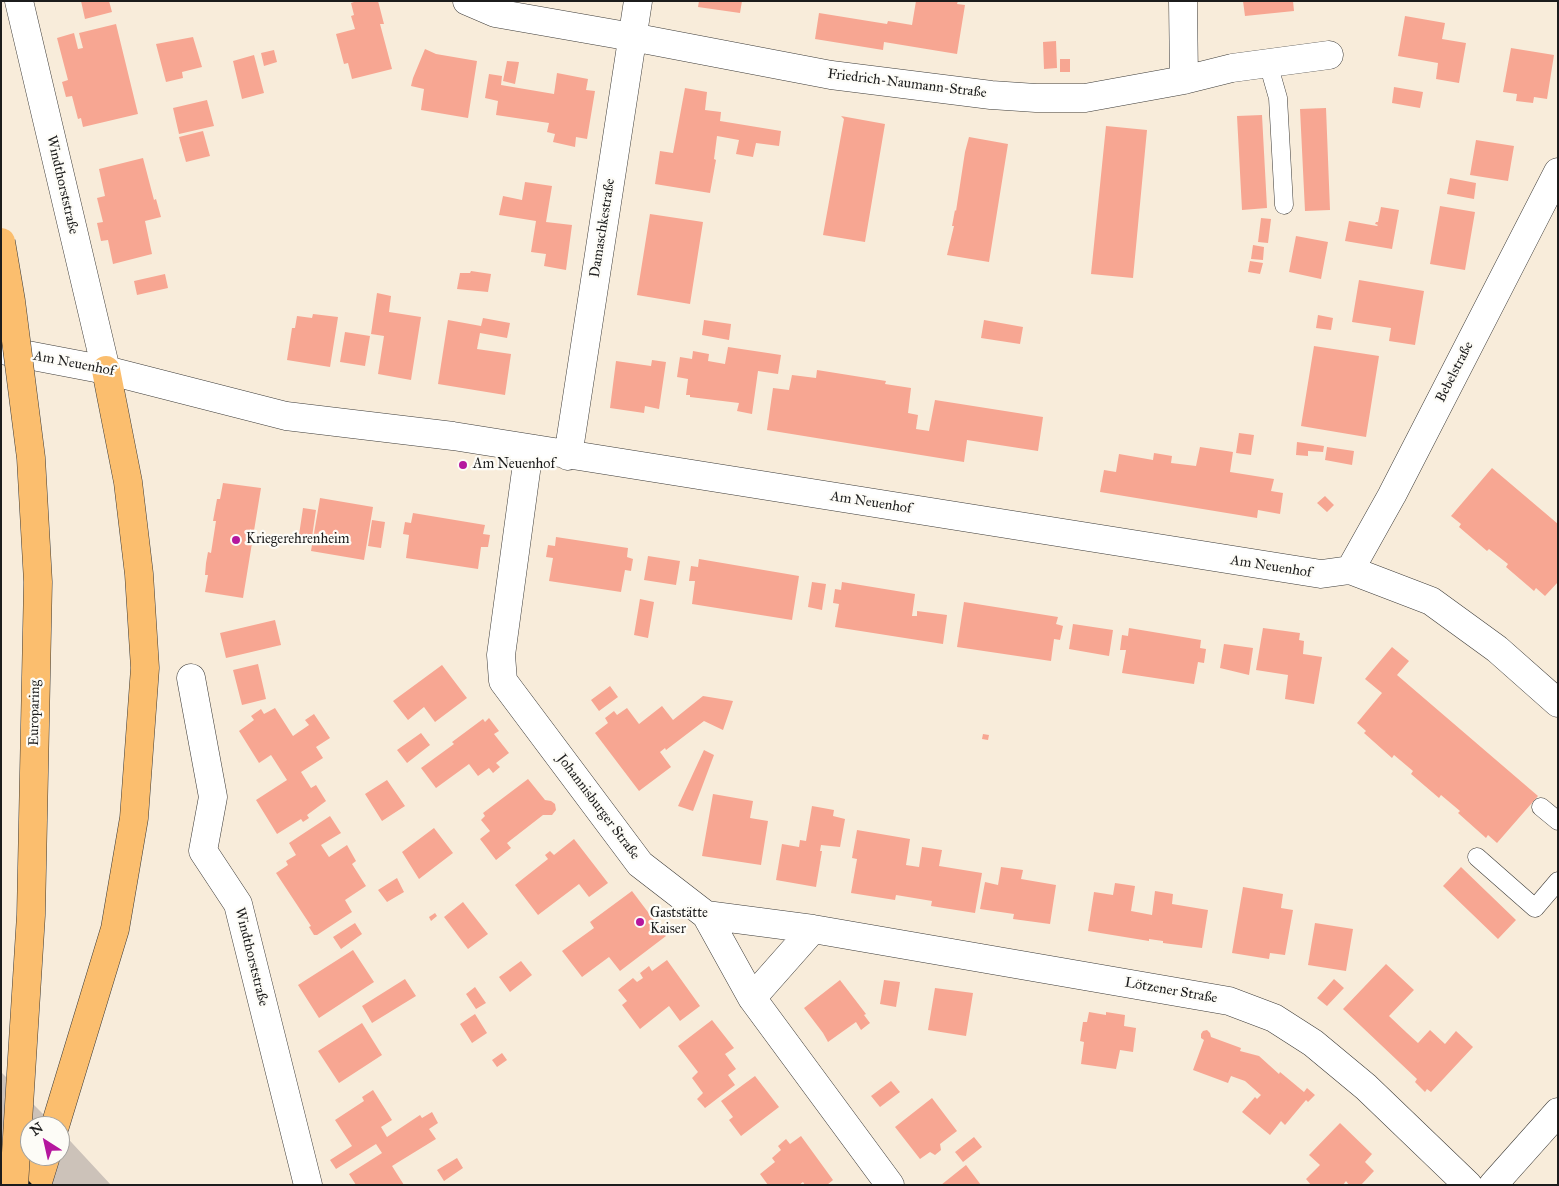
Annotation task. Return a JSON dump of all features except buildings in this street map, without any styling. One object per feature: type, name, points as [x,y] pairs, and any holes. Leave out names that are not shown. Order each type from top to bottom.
[{"type":"highway","name":"Europaring","points":[[1,242],[11,301],[32,458],[38,582],[31,915],[14,1185]]},
{"type":"highway","points":[[58,1116],[115,929],[134,818],[144,668],[139,574],[128,482],[106,370]]},
{"type":"highway","points":[[37,1185],[43,1166]]},
{"type":"street","name":"Windthorststraße","points":[[19,1],[106,370]]},
{"type":"street","name":"Friedrich-Naumann-Straße","points":[[467,1],[495,13],[831,75],[991,95],[1085,98],[1184,80],[1232,68],[1329,55]]},
{"type":"street","name":"Damaschkestraße","points":[[568,456],[638,1]]},
{"type":"street","points":[[1183,1],[1184,80]]},
{"type":"street","name":"Bebelstraße","points":[[1350,570],[1400,479],[1558,172]]},
{"type":"street","name":"Am Neuenhof","points":[[1,350],[106,370],[286,416],[452,436],[568,456],[1321,574],[1350,570],[1431,602],[1497,649],[1558,703]]},
{"type":"street","name":"Johannisburger Straße","points":[[529,449],[501,655],[503,681],[640,864],[706,915],[752,998],[890,1185]]},
{"type":"street","name":"Windthorststraße","points":[[191,678],[213,797],[203,851],[238,904],[308,1185]]},
{"type":"street","name":"Lötzener Straße","points":[[706,915],[813,929],[1229,1001],[1274,1018],[1313,1043],[1366,1087],[1468,1185]]},
{"type":"street","points":[[752,998],[813,929]]},
{"type":"street","points":[[1493,1185],[1558,1112]]},
{"type":"lane","points":[[1268,62],[1278,98],[1284,205]]},
{"type":"lane","points":[[1541,807],[1558,821]]},
{"type":"lane","points":[[1477,857],[1535,908],[1558,881]]},
{"type":"shaded area","points":[[1,1072],[45,1116],[20,1116],[20,1166],[70,1166],[70,1141],[111,1185],[1,1185]]},
{"type":"railway","points":[[1,1156],[30,1185]]},
{"type":"place","name":"Am Neuenhof","points":[[463,465]]},
{"type":"place","name":"Kriegerehrenheim","points":[[236,540]]},
{"type":"place","name":"Gaststätte Kaiser","points":[[640,922]]}]
